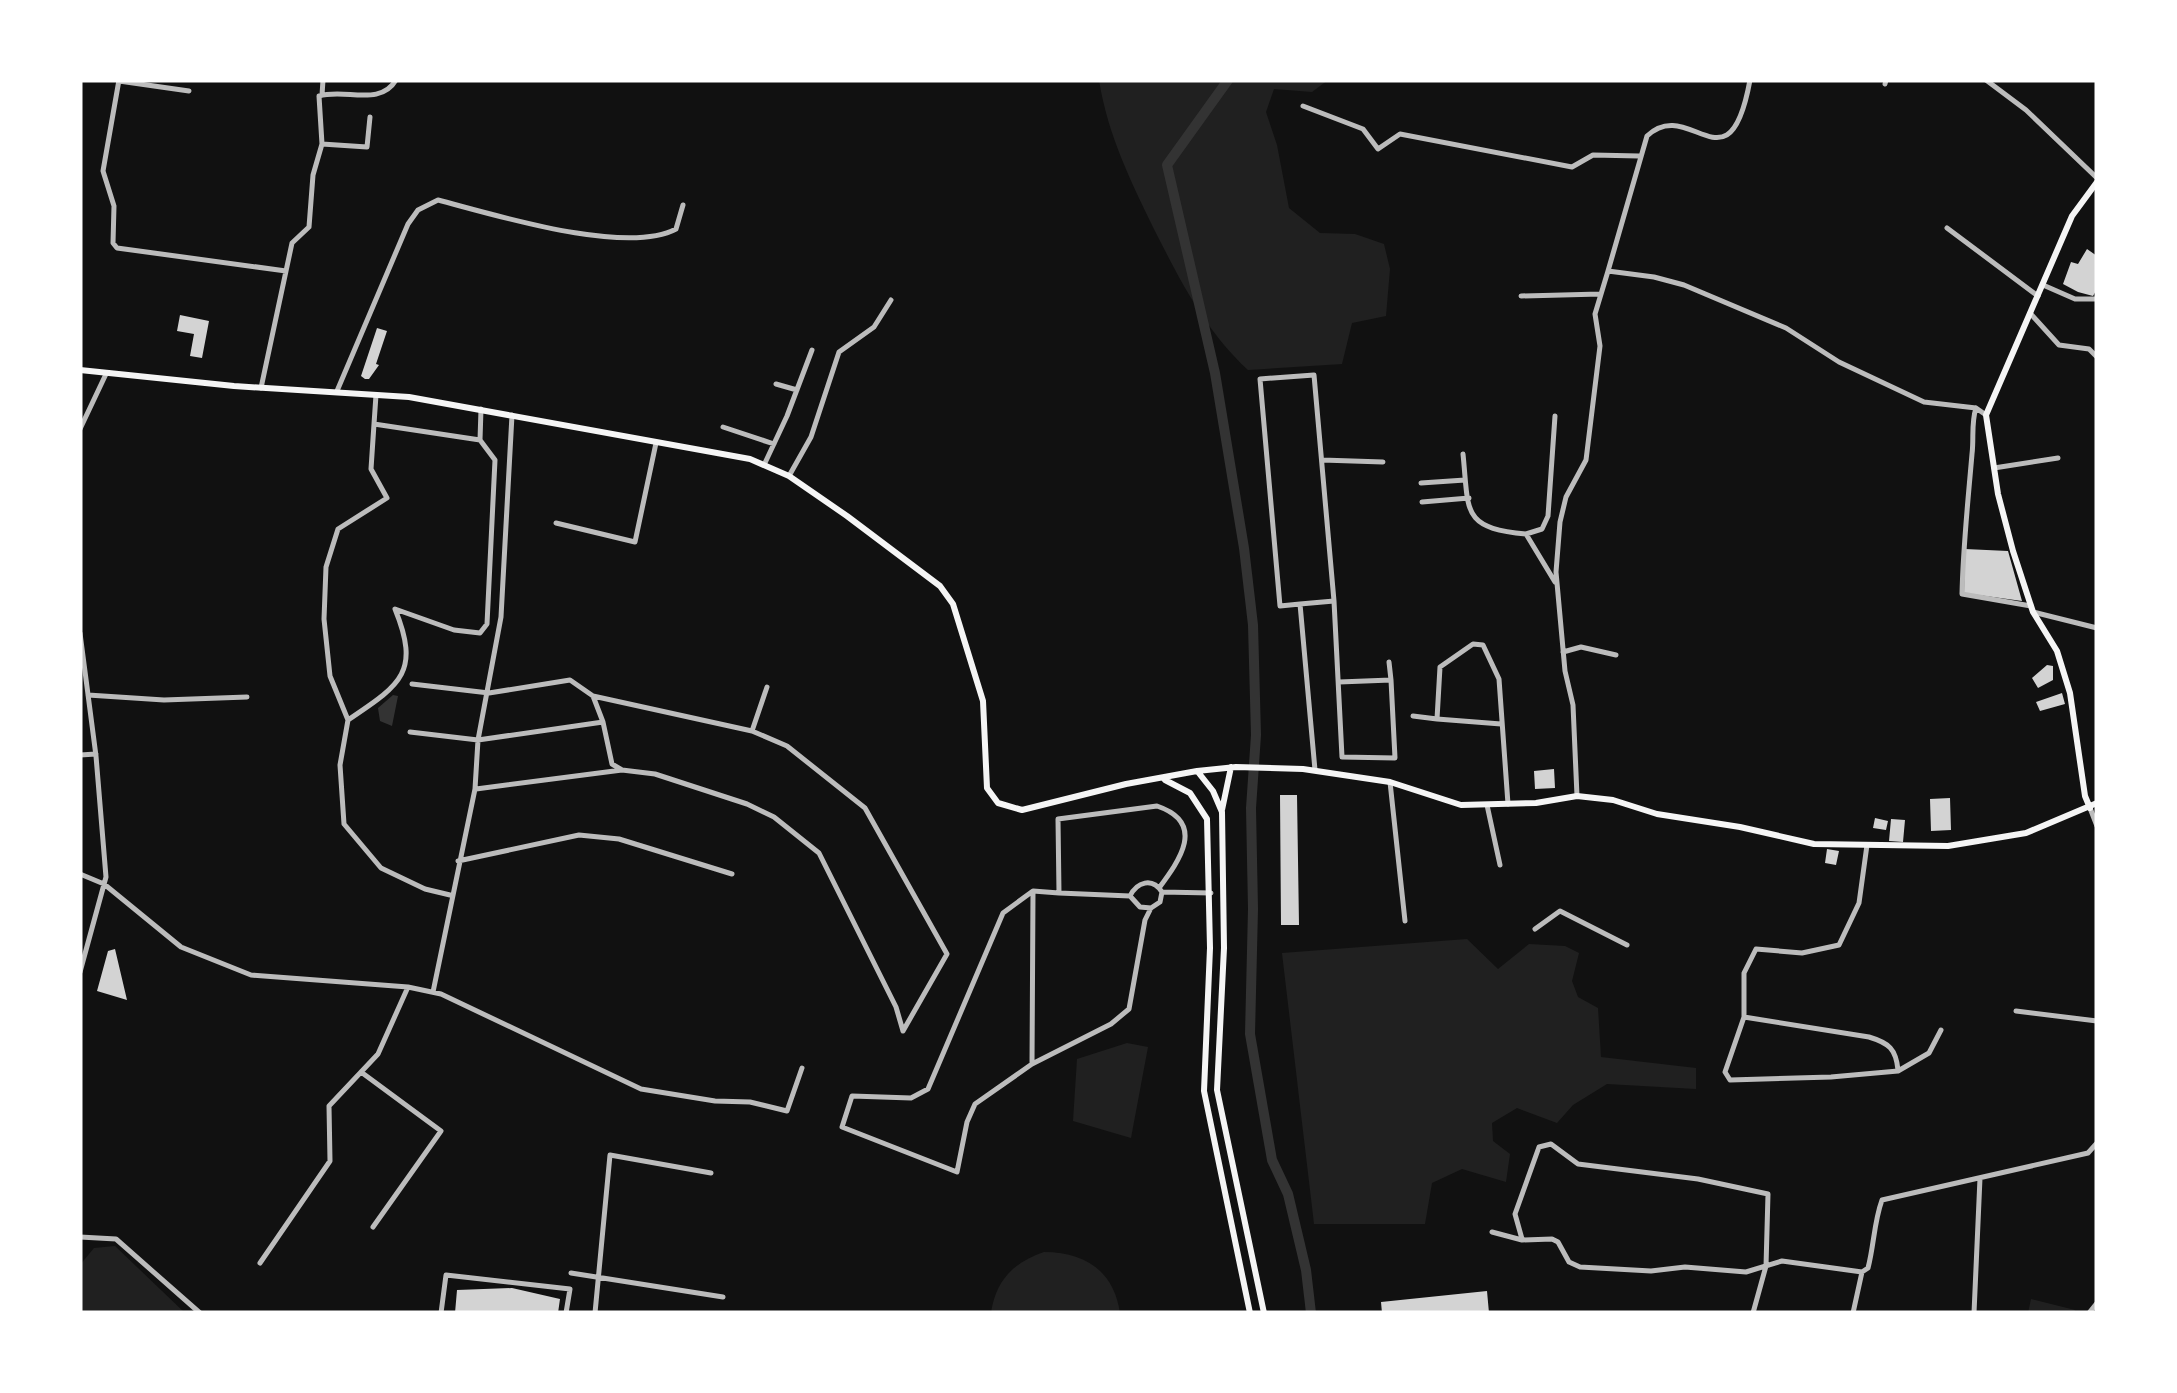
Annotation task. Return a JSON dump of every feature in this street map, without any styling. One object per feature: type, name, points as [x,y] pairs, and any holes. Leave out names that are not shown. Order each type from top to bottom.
[{"type":"main road","points":[[80,370],[261,388],[376,394],[481,409],[764,465],[789,476],[940,586],[953,604],[980,688],[986,729],[987,788],[998,804],[1022,810],[1197,771],[1267,767],[1390,782],[1461,805],[1577,796],[1613,800],[1657,814],[1814,844],[1948,846],[2026,833],[2094,806],[2085,796],[2070,694],[2057,651],[2032,609],[2012,552],[1986,415],[2072,216],[2097,180]]},
{"type":"main road","points":[[1234,767],[1222,812],[1224,948],[1217,1079],[1264,1313]]},
{"type":"main road","points":[[1197,771],[1211,787],[1222,812]]},
{"type":"main road","points":[[1160,778],[1190,793],[1206,818],[1211,893],[1206,1110],[1235,1229],[1250,1313]]},
{"type":"main road","points":[[1207,996],[1221,998]]},
{"type":"street","points":[[189,92],[119,80],[103,172],[114,206],[113,243],[117,248],[286,271]]},
{"type":"street","points":[[261,388],[292,244],[308,227],[313,175],[322,144],[318,99],[324,80]]},
{"type":"street","points":[[322,94],[377,96],[386,93],[396,80]]},
{"type":"street","points":[[1577,796],[1573,705],[1556,585],[1566,496],[1586,460],[1599,365],[1600,339],[1595,314],[1646,136],[1655,128],[1672,124],[1715,140],[1726,137],[1736,126],[1750,80]]},
{"type":"street","points":[[1986,80],[2026,110],[2097,180]]},
{"type":"street","points":[[1302,106],[1364,129],[1378,149],[1400,134],[1572,167],[1593,155],[1639,156]]},
{"type":"street","points":[[322,144],[367,147],[370,117]]},
{"type":"street","points":[[337,391],[408,224],[424,205],[438,200],[564,232],[651,237],[676,229],[682,205]]},
{"type":"street","points":[[1947,228],[2038,296]]},
{"type":"street","points":[[1608,271],[1684,285],[1798,334],[1839,362],[1924,402],[1976,408],[1986,415]]},
{"type":"street","points":[[2043,285],[2075,299],[2097,299]]},
{"type":"street","points":[[1520,296],[1600,294]]},
{"type":"street","points":[[789,476],[811,437],[839,352],[874,327],[891,300]]},
{"type":"street","points":[[2030,313],[2059,345],[2089,350],[2097,357]]},
{"type":"street","points":[[764,465],[812,350]]},
{"type":"street","points":[[80,429],[106,374]]},
{"type":"street","points":[[1334,601],[1280,606],[1260,380],[1314,375],[1334,601],[1340,682],[1342,756],[1395,758],[1390,662]]},
{"type":"street","points":[[776,384],[797,390]]},
{"type":"street","points":[[376,394],[371,469],[387,498],[338,529],[326,567],[324,619],[330,676],[348,720],[340,765],[344,824],[381,868],[425,889],[450,895]]},
{"type":"street","points":[[1976,408],[1965,512],[1962,594],[2097,628]]},
{"type":"street","points":[[348,720],[390,692],[406,665],[406,635],[395,608],[454,630],[480,632],[487,624],[496,460],[480,440],[481,409]]},
{"type":"street","points":[[432,992],[475,789],[478,740],[501,617],[512,415]]},
{"type":"street","points":[[1462,454],[1477,524],[1496,532],[1526,534],[1542,529],[1548,516],[1555,416]]},
{"type":"street","points":[[374,424],[480,440]]},
{"type":"street","points":[[723,427],[774,444]]},
{"type":"street","points":[[556,523],[635,542],[656,443]]},
{"type":"street","points":[[1994,468],[2058,458]]},
{"type":"street","points":[[1322,460],[1382,462]]},
{"type":"street","points":[[1421,484],[1466,480]]},
{"type":"street","points":[[1422,502],[1469,498]]},
{"type":"street","points":[[1526,534],[1556,585]]},
{"type":"street","points":[[1300,604],[1315,770]]},
{"type":"street","points":[[80,633],[96,754],[104,884],[80,972]]},
{"type":"street","points":[[1437,719],[1440,667],[1473,644],[1483,645],[1500,679],[1508,804]]},
{"type":"street","points":[[1563,652],[1581,647],[1616,654]]},
{"type":"street","points":[[412,684],[488,693],[570,680],[593,696],[752,732],[786,746],[865,808],[947,954],[903,1031],[896,1007],[819,853],[774,817],[748,804],[655,774],[622,770],[475,789]]},
{"type":"street","points":[[1340,682],[1391,680]]},
{"type":"street","points":[[752,732],[766,687]]},
{"type":"street","points":[[88,695],[164,700],[247,697]]},
{"type":"street","points":[[593,696],[612,764],[622,770]]},
{"type":"street","points":[[1413,716],[1501,724]]},
{"type":"street","points":[[410,732],[478,740],[603,722]]},
{"type":"street","points":[[80,756],[96,754]]},
{"type":"street","points":[[1390,782],[1405,921]]},
{"type":"street","points":[[1487,804],[1500,865]]},
{"type":"street","points":[[1060,892],[1058,819],[1157,806],[1168,810],[1186,837],[1180,860],[1161,890],[1160,902],[1151,908],[1139,945],[1130,1009],[1111,1024],[1032,1064],[975,1104],[967,1122],[957,1172],[842,1128],[852,1096],[912,1098],[928,1089],[1003,913],[1033,890],[1060,892],[1130,896],[1140,907],[1151,908]]},
{"type":"street","points":[[2094,806],[2097,826]]},
{"type":"street","points":[[458,860],[578,835],[619,838],[732,874]]},
{"type":"street","points":[[1867,845],[1859,903],[1839,945],[1802,952],[1756,949],[1744,974],[1744,1018],[1725,1072],[1729,1079],[1898,1071],[1929,1053],[1940,1030]]},
{"type":"street","points":[[80,874],[104,884],[181,947],[251,974],[432,992],[642,1089],[715,1101],[750,1102],[787,1111],[802,1068]]},
{"type":"street","points":[[1130,896],[1135,886],[1142,883],[1161,890],[1211,893]]},
{"type":"street","points":[[1032,1064],[1033,890]]},
{"type":"street","points":[[1535,929],[1560,912],[1627,945]]},
{"type":"street","points":[[260,1263],[330,1160],[329,1106],[378,1054],[408,987]]},
{"type":"street","points":[[2016,1011],[2097,1021]]},
{"type":"street","points":[[1744,1018],[1869,1036],[1887,1043],[1897,1054],[1898,1071]]},
{"type":"street","points":[[361,1072],[441,1131],[373,1227]]},
{"type":"street","points":[[1492,1232],[1522,1240],[1558,1242],[1569,1262],[1580,1267],[1746,1272],[1782,1261],[1862,1272],[1868,1268],[1882,1200],[2088,1153],[2097,1143]]},
{"type":"street","points":[[1522,1240],[1515,1214],[1540,1147],[1551,1144],[1578,1164],[1698,1178],[1768,1194],[1766,1266],[1753,1313]]},
{"type":"street","points":[[595,1313],[610,1155],[712,1174]]},
{"type":"street","points":[[1974,1313],[1980,1178]]},
{"type":"street","points":[[80,1237],[116,1238],[200,1313]]},
{"type":"street","points":[[1852,1313],[1862,1272]]},
{"type":"street","points":[[571,1273],[723,1297]]},
{"type":"street","points":[[442,1313],[446,1275],[570,1289],[566,1313]]},
{"type":"street","points":[[2089,1313],[2097,1303]]},
{"type":"shaded area","points":[[1099,80],[1328,80],[1312,92],[1274,89],[1266,112],[1277,145],[1289,208],[1320,233],[1355,234],[1384,244],[1390,269],[1386,316],[1352,323],[1342,364],[1248,370],[1220,340],[1187,291],[1140,199],[1115,141]]},
{"type":"shaded area","points":[[393,695],[398,696],[392,726],[380,721],[378,708]]},
{"type":"shaded area","points":[[1467,939],[1498,969],[1529,944],[1565,946],[1579,953],[1572,981],[1578,997],[1598,1008],[1601,1057],[1696,1068],[1696,1089],[1607,1084],[1573,1105],[1557,1123],[1517,1108],[1492,1123],[1493,1141],[1510,1154],[1506,1182],[1462,1169],[1432,1183],[1425,1224],[1314,1224],[1282,953]]},
{"type":"shaded area","points":[[1127,1043],[1148,1047],[1131,1138],[1073,1121],[1077,1059]]},
{"type":"shaded area","points":[[115,1246],[185,1313],[80,1313],[80,1265],[94,1248]]},
{"type":"shaded area","points":[[1044,1252],[1072,1256],[1095,1267],[1111,1286],[1120,1313],[991,1313],[997,1291],[1008,1274]]},
{"type":"shaded area","points":[[2031,1299],[2075,1310],[2028,1313]]},
{"type":"building","points":[[2087,249],[2097,256],[2097,289],[2093,296],[2063,284],[2071,262],[2078,264]]},
{"type":"building","points":[[180,315],[209,321],[202,358],[190,356],[194,334],[177,331]]},
{"type":"building","points":[[377,328],[387,331],[376,364],[379,365],[365,379],[361,376]]},
{"type":"building","points":[[1965,549],[2008,551],[2022,601],[1964,593]]},
{"type":"building","points":[[2047,665],[2053,666],[2053,680],[2038,688],[2032,678]]},
{"type":"building","points":[[2062,693],[2065,704],[2040,711],[2036,702]]},
{"type":"building","points":[[1554,769],[1555,788],[1535,789],[1534,771]]},
{"type":"building","points":[[1280,795],[1297,795],[1299,925],[1281,925]]},
{"type":"building","points":[[1950,798],[1951,830],[1931,831],[1930,799]]},
{"type":"building","points":[[1875,818],[1888,821],[1886,830],[1873,828]]},
{"type":"building","points":[[1891,819],[1905,820],[1903,842],[1889,841]]},
{"type":"building","points":[[1827,849],[1839,851],[1836,865],[1825,863]]},
{"type":"building","points":[[115,949],[127,1000],[97,991],[108,951]]},
{"type":"building","points":[[512,1288],[560,1299],[558,1313],[455,1313],[457,1290]]},
{"type":"building","points":[[1487,1291],[1489,1313],[1382,1313],[1381,1302]]},
{"type":"waterway","points":[[1228,80],[1167,165],[1215,373],[1244,548],[1253,625],[1256,735],[1251,808],[1250,1034],[1272,1160],[1288,1194],[1306,1270],[1311,1313]]}]
